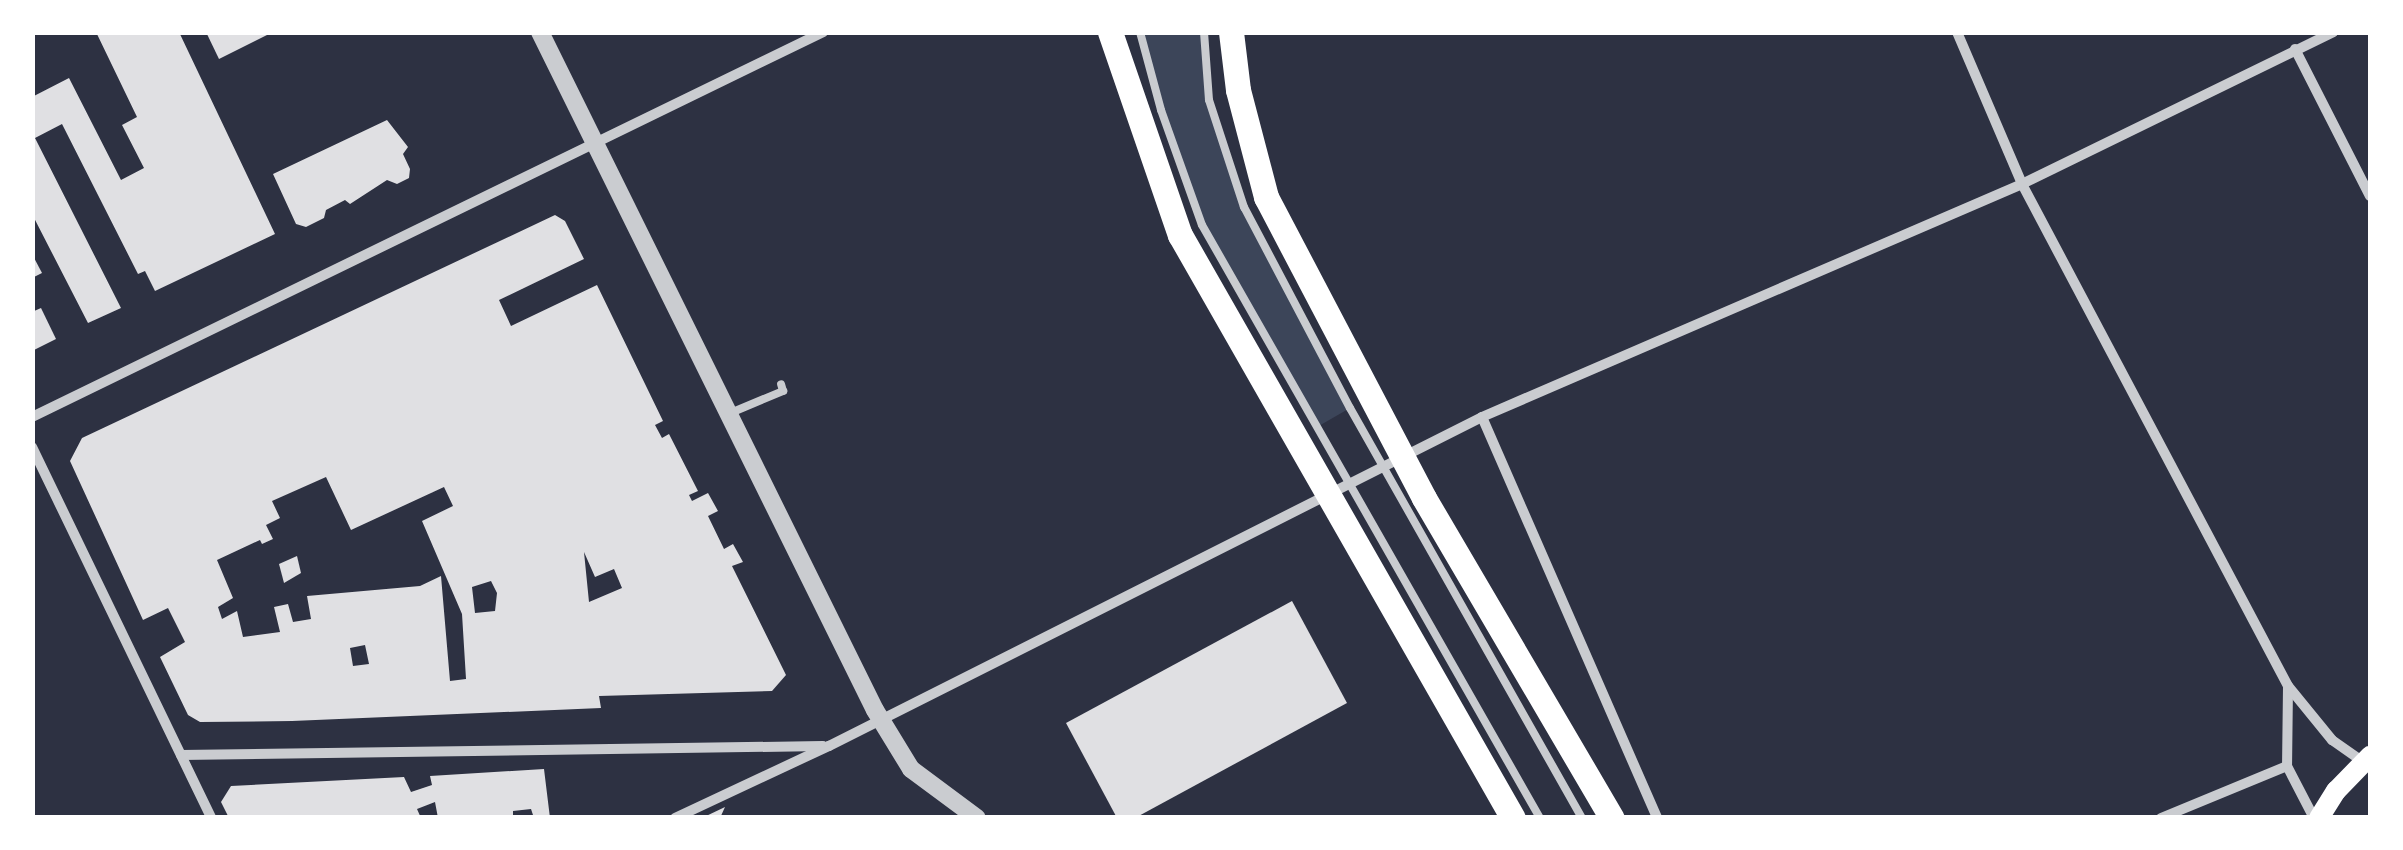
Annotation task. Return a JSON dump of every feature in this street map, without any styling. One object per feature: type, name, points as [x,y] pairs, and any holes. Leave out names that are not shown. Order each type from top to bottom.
[{"type":"main road","points":[[1110,32],[1180,235],[1338,487],[1514,818]]},
{"type":"main road","points":[[1230,32],[1238,90],[1266,197],[1392,461],[1612,818]]},
{"type":"main road","points":[[2316,818],[2366,759]]},
{"type":"street","points":[[540,32],[591,142],[881,720],[911,769],[977,818]]},
{"type":"street","points":[[32,417],[823,32]]},
{"type":"street","points":[[1957,32],[2022,184],[2288,686],[2332,740],[2366,759]]},
{"type":"street","points":[[675,818],[829,746],[1482,417],[2022,184],[2332,32]]},
{"type":"street","points":[[2295,49],[2370,196]]},
{"type":"street","points":[[1482,417],[1657,818]]},
{"type":"street","points":[[32,447],[211,818]]},
{"type":"street","points":[[2288,686],[2287,766],[2316,818]]},
{"type":"street","points":[[181,756],[829,746]]},
{"type":"street","points":[[2161,818],[2287,766]]},
{"type":"lane","points":[[1140,32],[1161,110],[1202,226],[1338,487],[1540,818]]},
{"type":"lane","points":[[1204,32],[1208,100],[1244,206],[1392,461],[1582,818]]},
{"type":"lane","points":[[728,414],[783,391],[780,384]]},
{"type":"shaded area","points":[[1140,33],[1204,33],[1209,100],[1244,207],[1350,408],[1317,427],[1202,225],[1161,110]]},
{"type":"building","points":[[96,32],[179,32],[275,234],[155,291],[145,271],[138,274],[62,124],[35,138],[121,308],[88,323],[32,214],[32,97],[69,78],[121,180],[144,168],[122,125],[137,117]]},
{"type":"building","points":[[206,32],[273,32],[219,59]]},
{"type":"building","points":[[387,120],[408,147],[403,154],[410,169],[409,178],[397,184],[387,180],[350,204],[345,200],[326,210],[324,218],[306,227],[296,224],[273,174]]},
{"type":"building","points":[[555,215],[565,221],[584,259],[499,300],[511,326],[597,285],[663,421],[655,425],[662,438],[669,434],[698,491],[689,495],[692,501],[708,493],[718,511],[708,516],[724,549],[733,544],[743,562],[732,566],[786,675],[772,691],[599,696],[601,708],[200,722],[188,715],[160,657],[185,642],[168,608],[143,620],[70,461],[82,438]],"holes":[[[326,477],[351,530],[444,487],[453,506],[422,521],[462,614],[466,679],[450,681],[441,576],[420,586],[307,596],[311,619],[293,622],[288,604],[274,607],[280,632],[243,637],[237,611],[222,619],[218,607],[233,598],[217,560],[260,540],[262,544],[273,539],[266,525],[280,518],[272,501]],[[584,552],[595,577],[614,569],[622,588],[589,602]],[[491,581],[497,593],[495,611],[475,613],[472,587]],[[365,645],[369,664],[353,666],[350,648]]]},
{"type":"building","points":[[32,254],[42,273],[32,278]]},
{"type":"building","points":[[41,308],[56,339],[32,351],[32,312]]},
{"type":"building","points":[[297,556],[301,573],[284,583],[279,564]]},
{"type":"building","points":[[1292,601],[1347,703],[1135,818],[1117,818],[1066,723]]},
{"type":"building","points":[[544,769],[550,818],[534,818],[531,809],[513,811],[513,818],[438,818],[435,802],[417,809],[421,818],[229,818],[221,802],[231,786],[404,777],[411,792],[432,785],[430,776]]},
{"type":"building","points":[[725,807],[720,818],[702,818]]}]
